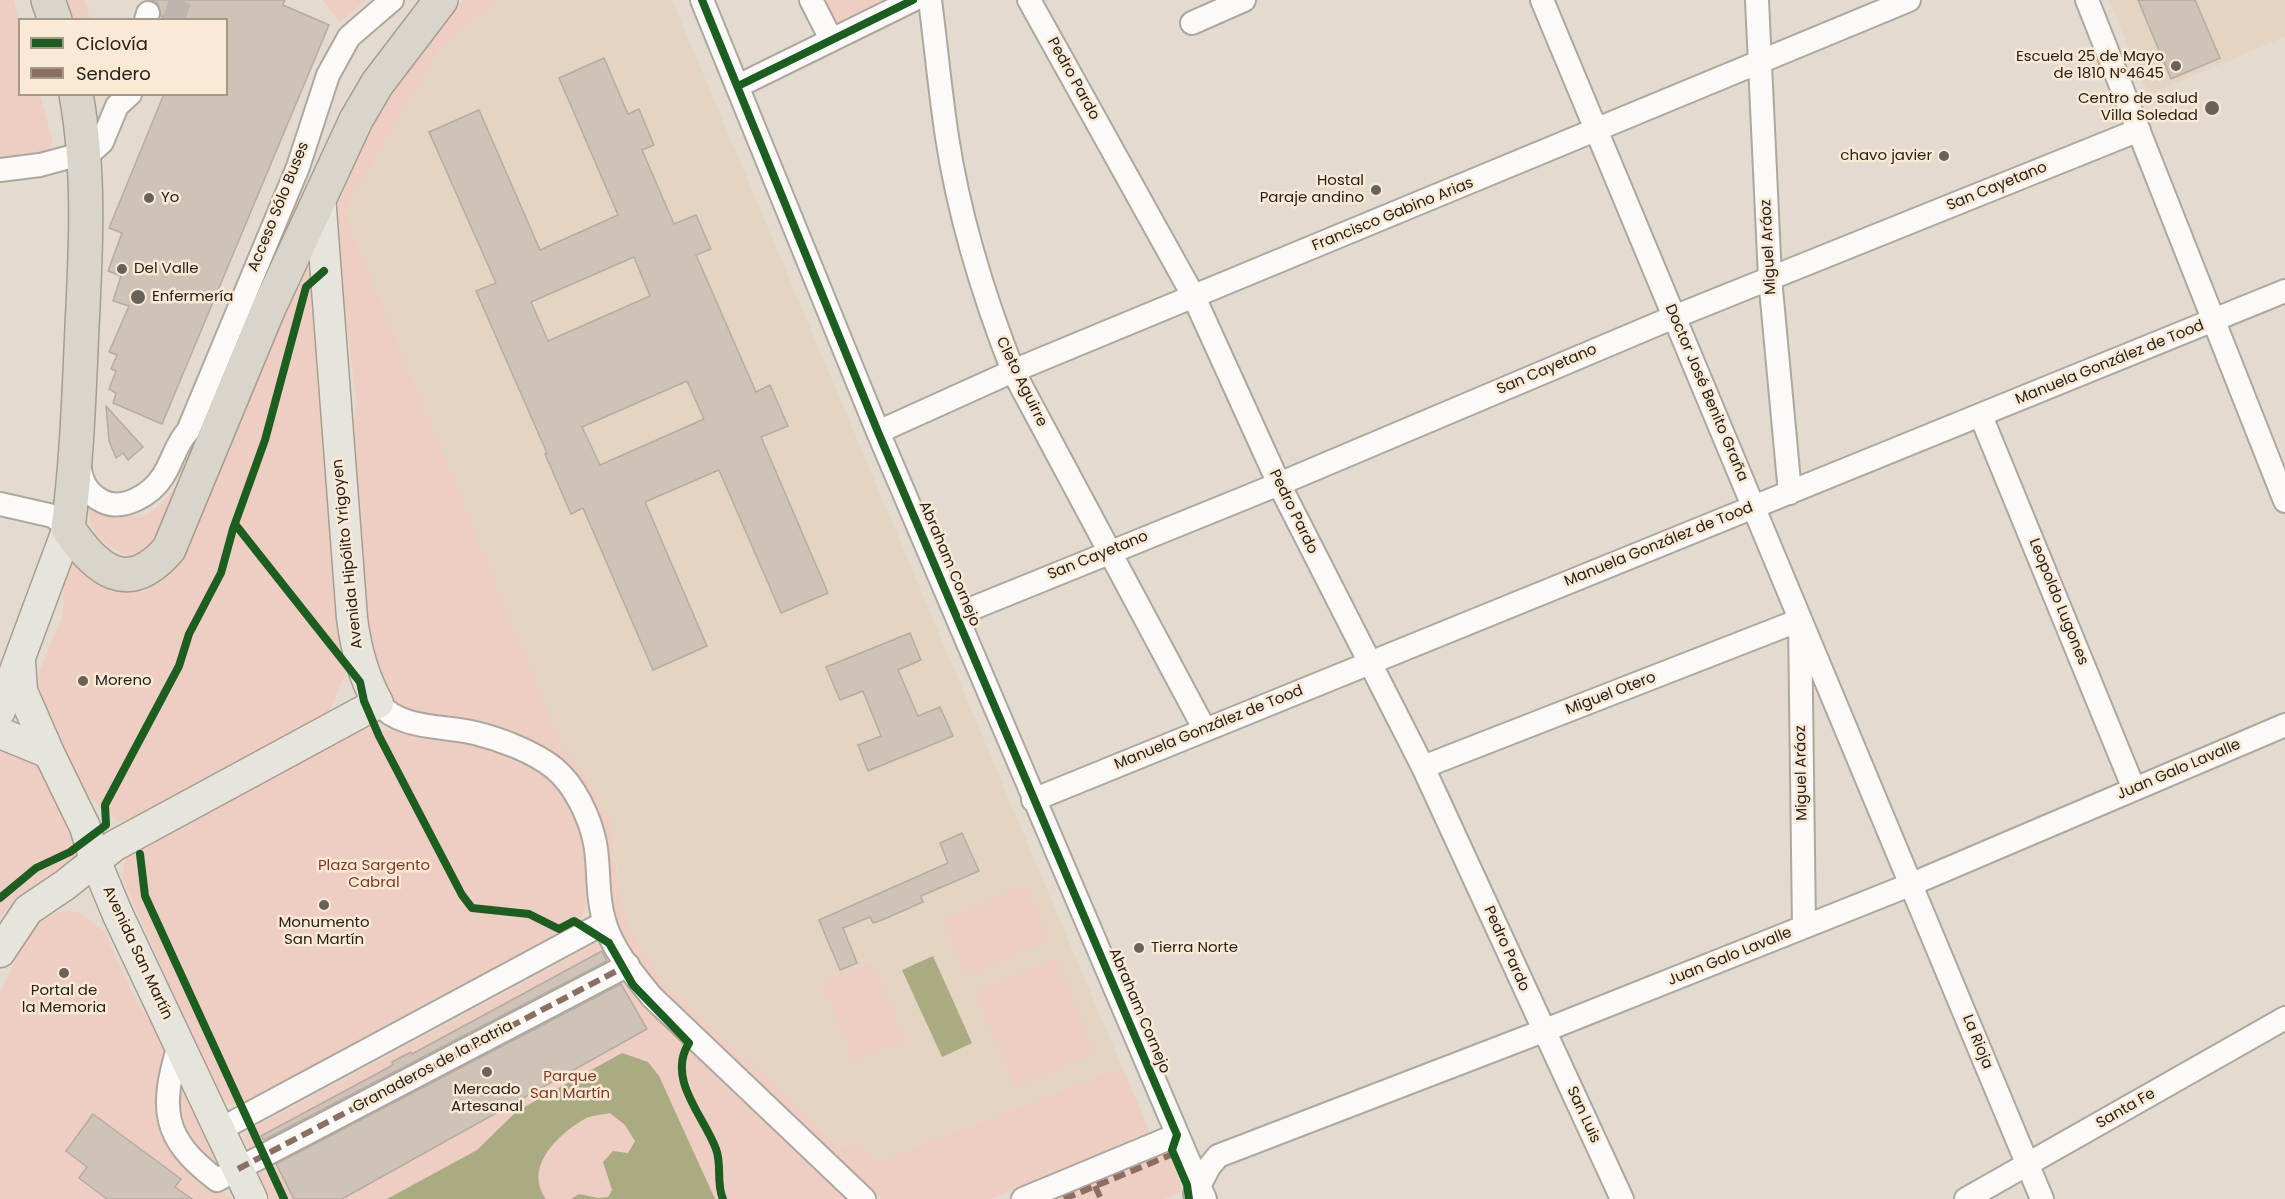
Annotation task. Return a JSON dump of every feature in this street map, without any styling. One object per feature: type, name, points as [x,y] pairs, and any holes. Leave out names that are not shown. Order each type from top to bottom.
[{"type":"highway","points":[[48,0],[54,18]]},
{"type":"highway","points":[[76,96],[85,153],[86,253],[77,452],[68,528],[93,562],[117,575],[134,574],[148,569],[169,549],[268,310],[320,196],[377,84],[441,0]]},
{"type":"main road","name":"Avenida Hipólito Yrigoyen","points":[[320,196],[352,618],[356,648],[365,679],[378,703]]},
{"type":"main road","points":[[0,711],[68,528]]},
{"type":"main road","name":"Avenida San Martín","points":[[20,658],[22,691],[85,827],[95,860],[219,1130],[227,1175],[252,1199]]},
{"type":"main road","points":[[0,952],[28,910],[65,885],[114,846],[378,703]]},
{"type":"main road","points":[[0,733],[49,753]]},
{"type":"street","name":"Acceso Sólo Buses","points":[[77,452],[80,472],[89,491],[107,504],[127,503],[153,488],[164,476],[177,442],[188,431],[298,167],[328,75],[349,37],[392,0]]},
{"type":"street","name":"Abraham Cornejo","points":[[702,0],[878,432],[1177,1135],[1198,1194]]},
{"type":"street","points":[[811,0],[831,39]]},
{"type":"street","points":[[738,86],[912,0]]},
{"type":"street","name":"Cleto Aguirre","points":[[930,0],[947,139],[960,201],[993,320],[1013,371],[1206,730]]},
{"type":"street","name":"Pedro Pardo","points":[[1029,0],[1194,297],[1279,484],[1368,663],[1423,767],[1543,1031]]},
{"type":"street","points":[[1192,23],[1244,0]]},
{"type":"street","name":"Doctor José Benito Graña","points":[[1542,0],[1912,885]]},
{"type":"street","name":"Miguel Aráoz","points":[[1757,0],[1770,278],[1790,492]]},
{"type":"street","name":"Francisco Gabino Arias","points":[[878,432],[1013,371],[1909,0]]},
{"type":"street","points":[[2087,0],[2285,501]]},
{"type":"street","points":[[0,170],[40,165],[92,151],[102,142],[121,98]]},
{"type":"street","name":"San Cayetano","points":[[956,615],[1109,551],[1279,484],[1674,317],[2139,130]]},
{"type":"street","name":"Manuela González de Tood","points":[[1033,800],[2285,291]]},
{"type":"street","name":"Leopoldo Lugones","points":[[1982,416],[2134,789]]},
{"type":"street","points":[[0,504],[53,516],[68,528]]},
{"type":"street","name":"Miguel Aráoz","points":[[1800,620],[1804,927]]},
{"type":"street","name":"Miguel Otero","points":[[1423,767],[1800,620]]},
{"type":"street","points":[[378,703],[398,720],[476,733],[518,749],[554,768],[574,790],[595,843],[597,895],[604,923],[628,965],[652,997],[864,1199]]},
{"type":"street","name":"Juan Galo Lavalle","points":[[1198,1194],[1218,1156],[1912,885],[2285,725]]},
{"type":"street","name":"La Rioja","points":[[1912,885],[2042,1199]]},
{"type":"street","points":[[219,1130],[604,923]]},
{"type":"street","name":"Granaderos de la Patria","points":[[227,1175],[628,965]]},
{"type":"street","name":"Santa Fe","points":[[1966,1199],[2285,1018]]},
{"type":"street","name":"San Luis","points":[[1543,1031],[1622,1199]]},
{"type":"street","points":[[179,1045],[168,1084],[166,1112],[182,1147],[199,1167],[227,1175]]},
{"type":"street","points":[[1023,1199],[1177,1135]]},
{"type":"shaded area","points":[[499,0],[672,0],[1122,1067],[880,1161],[854,1143],[842,1149],[662,980],[631,930],[619,894],[614,839],[589,780],[562,747],[345,212],[439,49]]},
{"type":"shaded area","name":"Escuela 25 de Mayo de 1810 N°4645","points":[[2109,0],[2285,0],[2285,37],[2148,95]]},
{"type":"shaded area","points":[[933,956],[972,1043],[942,1057],[902,970]]},
{"type":"shaded area","points":[[622,1053],[648,1062],[659,1076],[715,1199],[571,1199],[579,1194],[598,1198],[608,1197],[612,1190],[603,1162],[613,1151],[628,1153],[635,1141],[625,1125],[610,1113],[586,1118],[563,1135],[546,1154],[539,1176],[540,1187],[546,1199],[387,1199],[477,1150],[517,1111]]},
{"type":"green space","points":[[0,0],[14,0],[18,18],[18,96],[40,96],[53,142],[43,155],[0,162]]},
{"type":"green space","points":[[64,0],[85,0],[90,18],[69,18]]},
{"type":"green space","points":[[322,0],[367,0],[340,22]]},
{"type":"green space","points":[[463,0],[499,0],[439,49],[345,212],[562,746],[589,780],[611,823],[619,894],[631,930],[662,980],[842,1149],[854,1143],[880,1161],[1122,1067],[1149,1129],[1146,1136],[991,1199],[881,1199],[840,1165],[649,982],[620,935],[612,914],[604,841],[528,740],[479,720],[402,712],[392,706],[375,679],[346,443],[357,407],[332,208],[360,140],[431,32]]},
{"type":"green space","points":[[819,0],[897,0],[833,28]]},
{"type":"green space","points":[[309,247],[318,320],[347,670],[324,723],[138,823],[117,820],[99,807],[86,793],[39,694],[39,672],[63,614],[64,582],[76,553],[87,574],[113,591],[142,592],[156,585],[167,573]]},
{"type":"green space","points":[[188,470],[156,548],[134,557],[107,545],[94,530],[89,512],[91,502],[125,515],[137,516],[148,513],[167,498]]},
{"type":"green space","name":"Plaza Sargento Cabral","points":[[355,727],[433,735],[489,750],[545,774],[572,804],[585,844],[587,903],[579,924],[241,1104],[230,1105],[220,1098],[122,878],[125,857],[132,845]]},
{"type":"green space","points":[[8,749],[37,763],[79,855],[16,898],[0,918],[0,751]]},
{"type":"green space","points":[[1027,884],[1050,940],[966,977],[942,920]]},
{"type":"green space","points":[[65,910],[81,913],[104,931],[137,1003],[151,1023],[164,1051],[159,1095],[220,1189],[232,1199],[0,1199],[0,992],[28,934],[46,917]]},
{"type":"green space","name":"Parque San Martín","points":[[595,944],[603,944],[651,1008],[847,1199],[270,1199],[246,1144],[244,1136],[250,1130]]},
{"type":"green space","points":[[1057,958],[1095,1054],[1015,1088],[974,991]]},
{"type":"green space","points":[[873,962],[905,1041],[854,1061],[822,982]]},
{"type":"green space","points":[[178,1079],[220,1171],[184,1143],[173,1087]]},
{"type":"green space","points":[[1168,1152],[1184,1191],[1165,1199],[1055,1199]]},
{"type":"building","points":[[151,0],[285,0],[283,5],[329,25],[162,424],[113,403],[116,393],[109,389],[116,371],[111,369],[117,355],[109,352],[129,306],[113,301],[121,276],[108,271],[122,233],[109,228],[163,96],[228,96],[228,18],[164,18],[161,16],[158,4]]},
{"type":"building","points":[[2138,0],[2195,0],[2220,58],[2171,79]]},
{"type":"building","points":[[604,58],[628,114],[639,109],[654,145],[642,150],[674,224],[696,215],[711,249],[696,255],[756,392],[770,385],[788,426],[761,437],[828,593],[781,613],[719,470],[645,502],[707,646],[653,670],[583,508],[571,514],[545,454],[547,453],[476,291],[496,283],[429,132],[479,110],[540,250],[618,215],[559,78]],"holes":[[[634,257],[650,296],[548,341],[531,302]],[[687,381],[704,419],[600,465],[582,427]]]},
{"type":"building","points":[[106,406],[143,447],[128,460],[123,453],[116,458],[109,441]]},
{"type":"building","points":[[910,633],[921,660],[898,670],[918,716],[940,707],[953,736],[868,771],[858,745],[881,736],[863,691],[840,700],[826,667]]},
{"type":"building","points":[[962,833],[979,871],[921,896],[923,902],[882,920],[873,923],[870,917],[843,928],[857,963],[840,970],[819,920],[948,863],[940,843]]},
{"type":"building","points":[[602,951],[607,961],[264,1140],[261,1136],[393,1065],[392,1062],[411,1052],[412,1054]]},
{"type":"building","name":"Mercado Artesanal","points":[[621,984],[647,1029],[342,1199],[294,1199],[276,1164]]},
{"type":"building","points":[[93,1114],[181,1179],[175,1187],[192,1199],[107,1199],[79,1178],[87,1167],[66,1151]]},
{"type":"tunnel","points":[[174,18],[181,0]]},
{"type":"marked path","points":[[238,1169],[626,966]]},
{"type":"marked path","points":[[1064,1199],[1173,1154]]},
{"type":"marked path","points":[[1095,1186],[1101,1199]]},
{"type":"cycle path","points":[[702,0],[878,432],[1177,1135],[1172,1150],[1187,1185],[1189,1199]]},
{"type":"cycle path","points":[[738,86],[913,0]]},
{"type":"cycle path","points":[[0,898],[36,868],[70,852],[106,825],[105,805],[179,666],[189,634],[221,573],[233,529],[265,440],[306,287],[324,271]]},
{"type":"cycle path","points":[[235,524],[360,682],[364,701],[379,736],[462,895],[472,908],[529,914],[559,929],[574,921],[609,943],[633,985],[689,1043],[683,1057],[684,1084],[716,1149],[723,1199]]},
{"type":"cycle path","points":[[140,854],[145,896],[284,1199]]},
{"type":"place","name":"Escuela 25 de Mayo de 1810 N°4645","points":[[2176,66]]},
{"type":"place","name":"Centro de salud Villa Soledad","points":[[2212,108]]},
{"type":"place","name":"chavo javier","points":[[1944,156]]},
{"type":"place","name":"Hostal Paraje andino","points":[[1376,190]]},
{"type":"place","name":"Yo","points":[[149,198]]},
{"type":"place","name":"Del Valle","points":[[122,269]]},
{"type":"place","name":"Enfermería","points":[[138,297]]},
{"type":"place","name":"Moreno","points":[[83,681]]},
{"type":"place","name":"Monumento San Martín","points":[[324,905]]},
{"type":"place","name":"Tierra Norte","points":[[1139,948]]},
{"type":"place","name":"Portal de la Memoria","points":[[64,973]]},
{"type":"place","name":"Mercado Artesanal","points":[[487,1072]]}]
